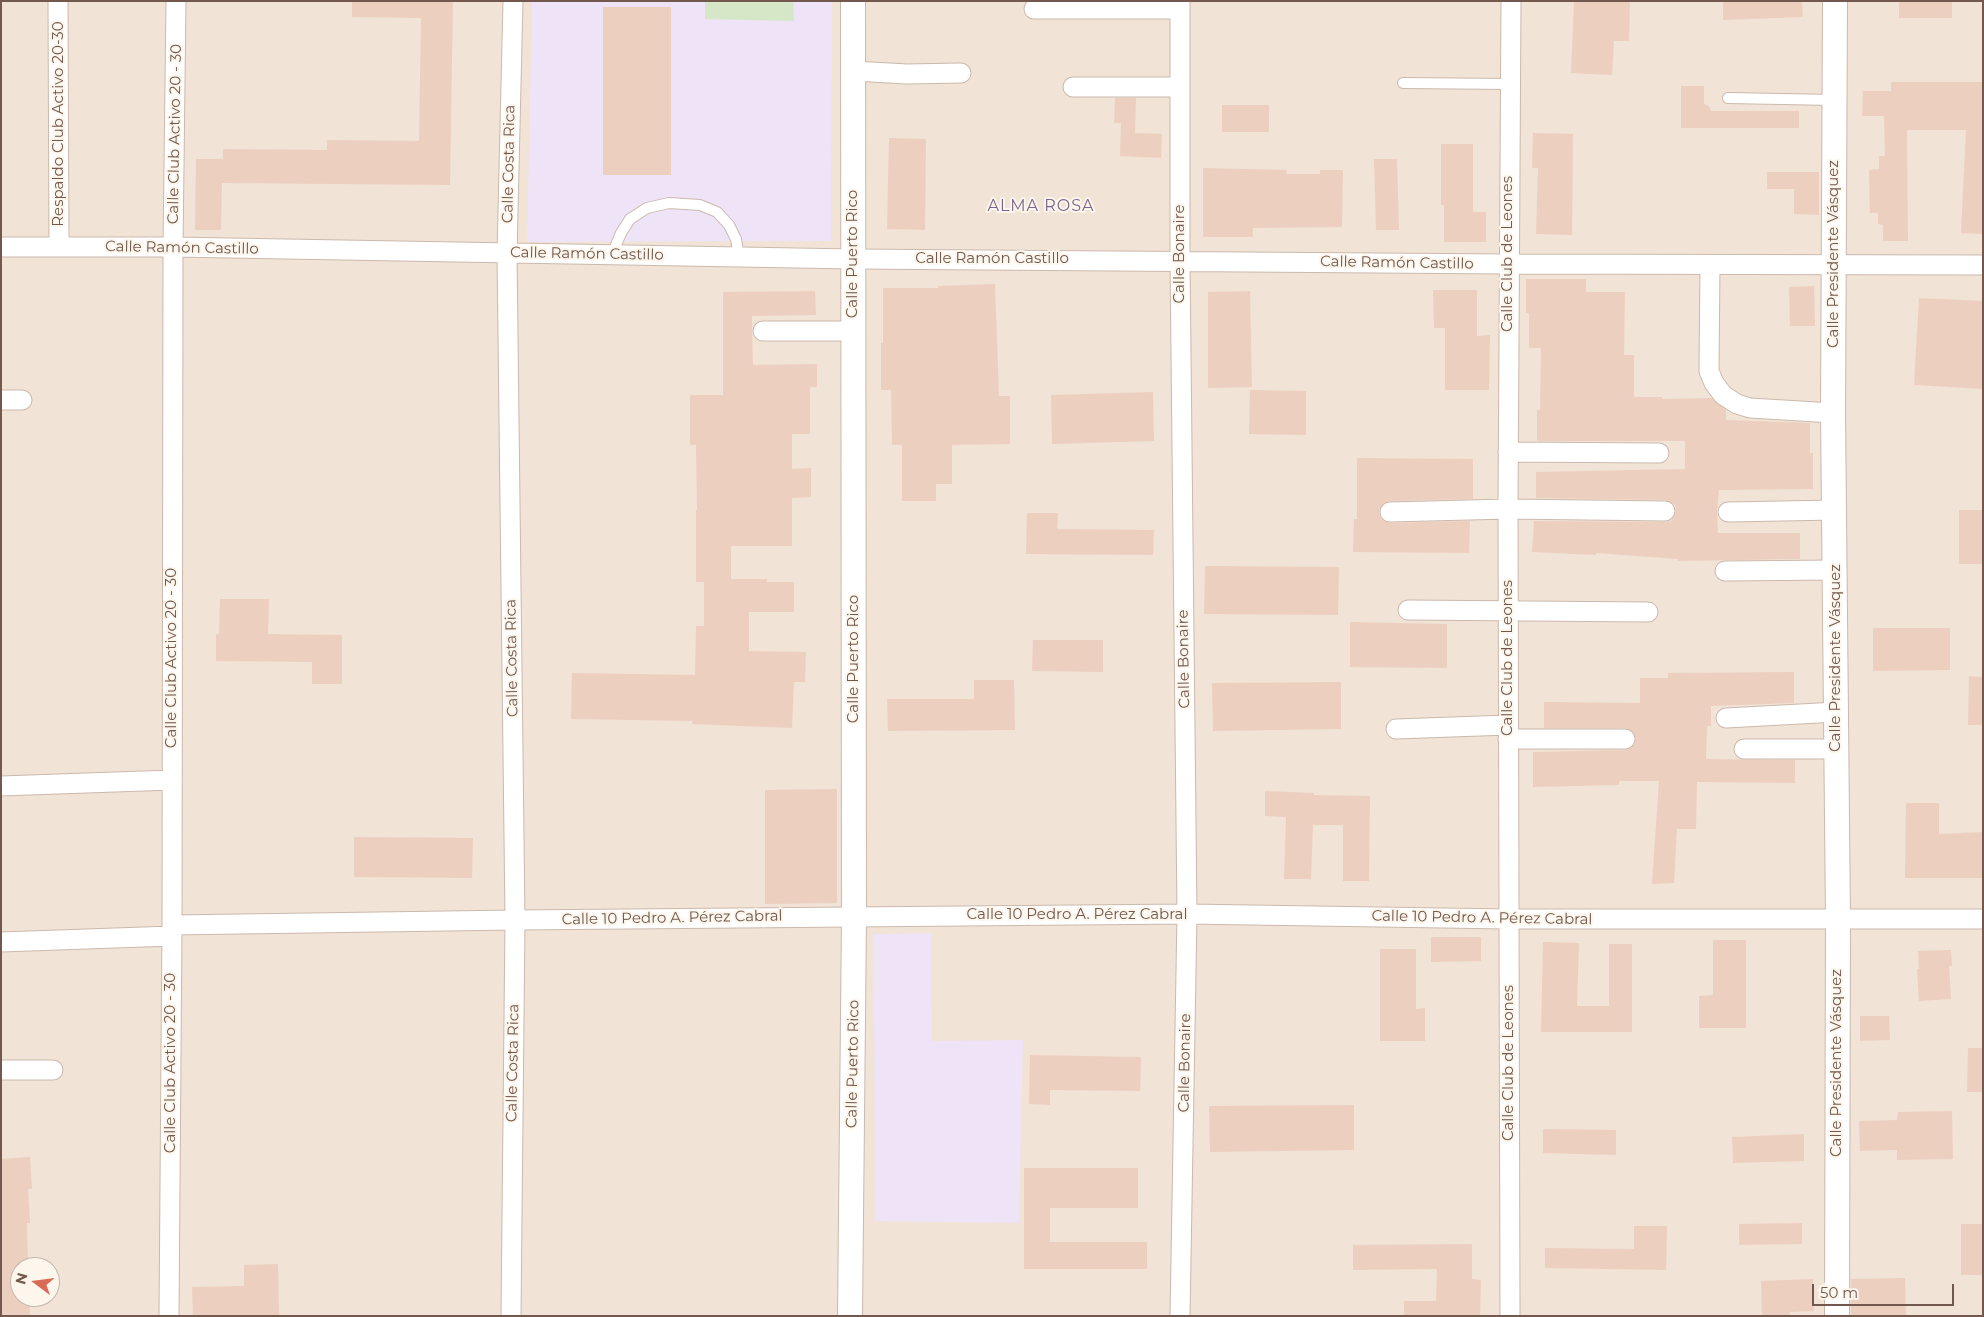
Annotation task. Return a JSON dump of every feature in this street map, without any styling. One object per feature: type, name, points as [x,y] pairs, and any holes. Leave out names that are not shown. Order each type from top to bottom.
[{"type":"street","name":"Respaldo Club Activo 20-30","points":[[58,1],[59,247]]},
{"type":"street","name":"Calle Club Activo 20 - 30","points":[[169,1316],[172,931],[173,247],[176,1]]},
{"type":"street","name":"Calle Costa Rica","points":[[511,1316],[515,920],[507,253],[512,1]]},
{"type":"street","name":"Calle Puerto Rico","points":[[850,1316],[854,916],[853,1]]},
{"type":"street","name":"Calle Club de Leones","points":[[1510,1316],[1508,264],[1511,1]]},
{"type":"street","name":"Calle Presidente Vásquez","points":[[1835,1],[1834,413],[1838,919],[1837,1316]]},
{"type":"street","points":[[1034,9],[1180,5]]},
{"type":"street","name":"Calle Bonaire","points":[[1180,5],[1180,260],[1187,914],[1180,1316]]},
{"type":"street","points":[[853,71],[961,74]]},
{"type":"street","points":[[1073,87],[1180,87]]},
{"type":"street","name":"Calle Ramón Castillo","points":[[1,247],[173,247],[853,259],[1710,265],[1983,264]]},
{"type":"street","points":[[1710,265],[1709,371],[1714,383],[1723,395],[1736,404],[1750,408],[1834,413]]},
{"type":"street","points":[[763,331],[853,331]]},
{"type":"street","points":[[1,400],[22,400]]},
{"type":"street","points":[[1508,452],[1659,453]]},
{"type":"street","points":[[1390,512],[1508,509],[1665,511]]},
{"type":"street","points":[[1728,512],[1836,510]]},
{"type":"street","points":[[1725,571],[1836,570]]},
{"type":"street","points":[[1408,610],[1648,612]]},
{"type":"street","points":[[1726,718],[1837,712]]},
{"type":"street","points":[[1396,730],[1508,732],[1625,739]]},
{"type":"street","points":[[1744,749],[1837,749]]},
{"type":"street","points":[[1,786],[172,780]]},
{"type":"street","name":"Calle 10 Pedro A. Pérez Cabral","points":[[1,942],[172,931],[515,920],[854,916],[1187,914],[1508,919],[1983,919]]},
{"type":"street","points":[[1,1070],[53,1070]]},
{"type":"lane","points":[[1402,83],[1510,84]]},
{"type":"lane","points":[[1728,98],[1835,100]]},
{"type":"lane","points":[[616,255],[618,239],[630,219],[647,208],[669,202],[700,205],[717,212],[729,225],[736,239],[739,257]]},
{"type":"shaded area","points":[[1,1],[1983,1],[1983,1316],[1,1316]]},
{"type":"shaded area","points":[[532,1],[832,1],[831,241],[527,242]]},
{"type":"shaded area","points":[[931,933],[932,1041],[1023,1040],[1019,1223],[875,1221],[874,934]]},
{"type":"green space","points":[[705,1],[793,1],[794,21],[705,19]]},
{"type":"building","points":[[352,1],[453,1],[450,185],[222,183],[221,230],[195,230],[196,159],[223,159],[223,149],[327,150],[327,140],[419,141],[421,18],[352,17]]},
{"type":"building","points":[[1574,1],[1630,1],[1629,41],[1614,41],[1612,75],[1571,73]]},
{"type":"building","points":[[1723,1],[1802,1],[1803,17],[1723,20]]},
{"type":"building","points":[[1899,1],[1952,1],[1952,18],[1899,18]]},
{"type":"building","points":[[603,7],[671,7],[671,175],[603,175]]},
{"type":"building","points":[[1891,82],[1983,82],[1983,234],[1961,233],[1966,130],[1907,130],[1908,241],[1883,241],[1883,225],[1878,224],[1878,213],[1870,213],[1869,170],[1879,169],[1879,156],[1885,156],[1884,116],[1862,116],[1863,91],[1891,91]]},
{"type":"building","points":[[1681,86],[1704,86],[1704,104],[1709,106],[1711,111],[1799,111],[1799,128],[1681,128]]},
{"type":"building","points":[[1115,98],[1136,98],[1135,133],[1162,134],[1161,158],[1120,156],[1121,123],[1114,123]]},
{"type":"building","points":[[1222,105],[1269,105],[1269,132],[1222,132]]},
{"type":"building","points":[[1533,133],[1573,134],[1572,235],[1536,234],[1538,168],[1532,168]]},
{"type":"building","points":[[889,138],[926,139],[925,230],[887,229]]},
{"type":"building","points":[[1441,144],[1473,144],[1473,212],[1486,212],[1486,242],[1444,242],[1444,205],[1441,205]]},
{"type":"building","points":[[1374,159],[1397,159],[1399,230],[1376,230]]},
{"type":"building","points":[[1203,168],[1287,170],[1286,174],[1320,174],[1320,170],[1343,170],[1342,227],[1253,228],[1253,237],[1203,237]]},
{"type":"building","points":[[1767,172],[1819,172],[1819,215],[1794,214],[1794,189],[1767,189]]},
{"type":"building","points":[[1526,279],[1586,279],[1586,292],[1625,292],[1624,355],[1634,355],[1634,397],[1662,397],[1662,399],[1712,398],[1726,410],[1726,420],[1810,423],[1810,453],[1813,453],[1813,489],[1719,490],[1717,512],[1718,533],[1800,533],[1800,559],[1678,561],[1678,559],[1596,553],[1596,555],[1532,552],[1534,521],[1665,522],[1671,521],[1676,512],[1675,505],[1665,500],[1536,498],[1536,472],[1685,469],[1685,441],[1537,441],[1537,410],[1540,410],[1541,348],[1529,348],[1529,313],[1526,313]]},
{"type":"building","points":[[995,284],[999,396],[1010,396],[1010,444],[952,445],[952,484],[936,484],[936,501],[902,501],[902,445],[892,445],[891,390],[881,390],[883,288],[938,288],[938,286]]},
{"type":"building","points":[[1814,286],[1815,326],[1790,326],[1789,287]]},
{"type":"building","points":[[1433,290],[1477,290],[1477,336],[1490,335],[1489,390],[1445,390],[1445,328],[1434,328]]},
{"type":"building","points":[[815,291],[816,315],[752,316],[753,365],[817,364],[817,387],[810,387],[810,434],[792,434],[792,469],[811,468],[811,497],[792,498],[792,546],[731,546],[731,579],[767,579],[767,582],[794,582],[794,612],[749,612],[749,651],[806,652],[805,682],[794,682],[792,728],[692,724],[693,721],[571,719],[572,673],[695,675],[696,626],[704,626],[704,582],[696,582],[696,445],[690,445],[690,395],[723,395],[723,292]]},
{"type":"building","points":[[1250,291],[1252,387],[1208,388],[1208,292]]},
{"type":"building","points":[[1919,298],[1983,301],[1983,389],[1914,385]]},
{"type":"building","points":[[1250,390],[1306,391],[1306,435],[1249,434]]},
{"type":"building","points":[[1153,392],[1154,441],[1052,444],[1051,395]]},
{"type":"building","points":[[1357,458],[1473,459],[1473,499],[1390,501],[1384,503],[1379,512],[1381,518],[1390,523],[1470,521],[1469,553],[1353,552],[1354,519],[1357,519]]},
{"type":"building","points":[[1959,510],[1983,510],[1983,564],[1959,564]]},
{"type":"building","points":[[1027,513],[1058,513],[1057,529],[1154,530],[1153,555],[1026,554]]},
{"type":"building","points":[[1205,566],[1339,567],[1338,615],[1204,614]]},
{"type":"building","points":[[220,599],[269,599],[268,634],[342,635],[342,684],[312,684],[312,662],[216,661],[216,634],[219,634]]},
{"type":"building","points":[[1350,622],[1447,624],[1447,668],[1350,667]]},
{"type":"building","points":[[1873,628],[1950,628],[1950,670],[1873,671]]},
{"type":"building","points":[[1033,640],[1103,640],[1103,672],[1032,671]]},
{"type":"building","points":[[1794,672],[1794,703],[1711,706],[1711,726],[1707,726],[1706,759],[1795,760],[1795,783],[1697,782],[1696,829],[1677,829],[1674,883],[1652,884],[1659,781],[1619,781],[1619,785],[1533,787],[1533,752],[1625,750],[1631,748],[1636,739],[1634,733],[1625,728],[1544,728],[1544,702],[1640,703],[1640,678],[1668,678],[1668,673]]},
{"type":"building","points":[[1969,676],[1983,677],[1983,725],[1968,725]]},
{"type":"building","points":[[974,680],[1014,680],[1015,730],[888,731],[887,699],[974,699]]},
{"type":"building","points":[[1341,682],[1341,729],[1213,731],[1212,683]]},
{"type":"building","points":[[837,789],[837,903],[765,904],[765,790]]},
{"type":"building","points":[[1265,791],[1314,793],[1314,795],[1370,796],[1369,881],[1343,881],[1343,825],[1313,825],[1311,879],[1284,879],[1286,817],[1265,816]]},
{"type":"building","points":[[1906,803],[1939,803],[1939,834],[1983,832],[1983,878],[1905,878]]},
{"type":"building","points":[[354,837],[473,838],[472,878],[354,877]]},
{"type":"building","points":[[1431,937],[1481,937],[1481,961],[1431,962]]},
{"type":"building","points":[[1713,940],[1746,940],[1746,1028],[1699,1028],[1699,996],[1713,995]]},
{"type":"building","points":[[1543,942],[1579,943],[1577,1006],[1609,1006],[1609,944],[1632,944],[1632,1032],[1541,1032]]},
{"type":"building","points":[[1380,949],[1416,949],[1416,1009],[1425,1008],[1425,1041],[1380,1041]]},
{"type":"building","points":[[1951,950],[1952,966],[1949,966],[1951,999],[1919,1001],[1918,951]]},
{"type":"building","points":[[1860,1016],[1889,1016],[1890,1040],[1860,1041]]},
{"type":"building","points":[[1968,1048],[1983,1048],[1983,1092],[1967,1092]]},
{"type":"building","points":[[1030,1055],[1141,1057],[1140,1091],[1050,1090],[1050,1105],[1029,1104]]},
{"type":"building","points":[[1354,1105],[1354,1150],[1210,1152],[1209,1106]]},
{"type":"building","points":[[1952,1111],[1953,1159],[1897,1160],[1897,1150],[1860,1151],[1859,1121],[1897,1120],[1898,1112]]},
{"type":"building","points":[[1543,1129],[1616,1130],[1616,1155],[1543,1153]]},
{"type":"building","points":[[1804,1134],[1804,1161],[1733,1163],[1732,1137]]},
{"type":"building","points":[[30,1157],[32,1189],[28,1189],[30,1223],[27,1223],[28,1257],[10,1257],[10,1307],[30,1307],[30,1316],[1,1316],[1,1159]]},
{"type":"building","points":[[1024,1168],[1138,1168],[1138,1208],[1050,1208],[1050,1242],[1147,1242],[1147,1269],[1024,1269]]},
{"type":"building","points":[[1802,1223],[1802,1244],[1739,1245],[1739,1224]]},
{"type":"building","points":[[1961,1224],[1983,1224],[1983,1275],[1961,1275]]},
{"type":"building","points":[[1634,1226],[1667,1226],[1666,1270],[1545,1268],[1545,1248],[1634,1249]]},
{"type":"building","points":[[1472,1244],[1472,1279],[1481,1280],[1480,1316],[1404,1316],[1404,1301],[1436,1301],[1437,1269],[1353,1270],[1353,1245]]},
{"type":"building","points":[[278,1264],[279,1315],[193,1316],[192,1287],[244,1286],[244,1265]]},
{"type":"building","points":[[1905,1278],[1906,1316],[1851,1316],[1851,1279]]},
{"type":"building","points":[[1813,1279],[1814,1311],[1790,1312],[1790,1316],[1762,1316],[1761,1281]]},
{"type":"district","name":"ALMA ROSA","points":[[1041,206]]}]
